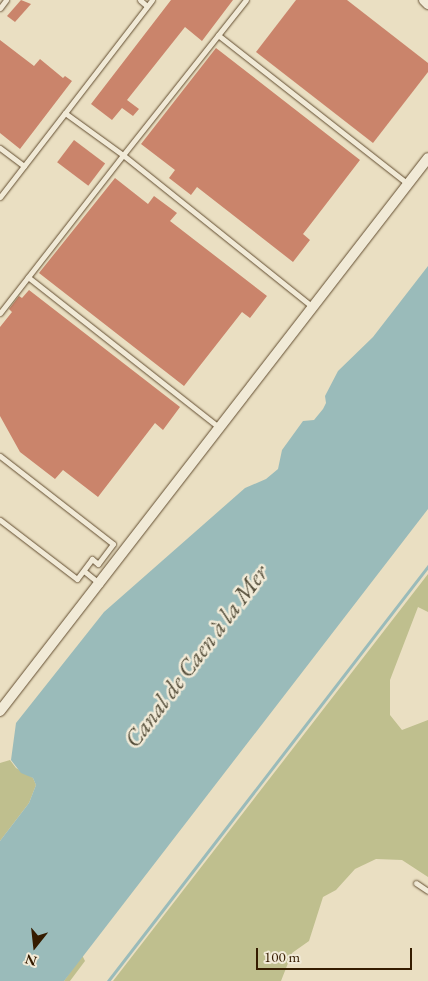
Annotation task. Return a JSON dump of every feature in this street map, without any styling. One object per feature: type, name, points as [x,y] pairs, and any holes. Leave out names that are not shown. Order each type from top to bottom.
[{"type":"street","points":[[424,0],[428,4]]},
{"type":"street","points":[[0,711],[428,158]]},
{"type":"lane","points":[[0,8],[6,0]]},
{"type":"lane","points":[[140,0],[147,6]]},
{"type":"lane","points":[[0,197],[152,0]]},
{"type":"lane","points":[[0,313],[246,0]]},
{"type":"lane","points":[[218,35],[408,184]]},
{"type":"lane","points":[[65,113],[123,155],[313,307]]},
{"type":"lane","points":[[0,148],[24,166]]},
{"type":"lane","points":[[28,277],[220,428]]},
{"type":"lane","points":[[0,456],[113,544],[98,564],[92,559],[77,579],[0,520]]},
{"type":"lane","points":[[84,571],[100,584]]},
{"type":"lane","points":[[416,883],[428,892]]},
{"type":"green space","points":[[428,574],[428,612],[418,607],[390,680],[390,715],[402,730],[428,720],[428,877],[402,860],[376,859],[355,869],[336,890],[323,897],[309,941],[292,953],[281,981],[113,981]]},
{"type":"green space","points":[[10,760],[16,768],[33,778],[36,785],[29,803],[0,841],[0,763]]},
{"type":"green space","points":[[82,955],[85,961],[70,981],[64,981]]},
{"type":"water","name":"Canal de Caen à la Mer","points":[[428,266],[428,509],[64,981],[0,981],[0,841],[29,803],[36,785],[33,778],[21,773],[11,760],[16,723],[104,612],[245,488],[266,479],[278,469],[282,450],[303,421],[314,420],[323,409],[326,403],[325,396],[338,371],[373,337]]},
{"type":"building","points":[[21,0],[31,4],[15,22],[7,16]]},
{"type":"building","points":[[171,0],[233,0],[202,41],[185,27],[127,100],[139,109],[133,116],[122,108],[112,120],[91,104]]},
{"type":"building","points":[[296,0],[347,0],[428,63],[428,72],[373,143],[256,52]]},
{"type":"building","points":[[0,40],[34,66],[40,59],[63,78],[65,76],[72,81],[20,149],[0,133]]},
{"type":"building","points":[[216,48],[360,160],[303,234],[310,240],[293,262],[197,187],[191,195],[169,178],[175,170],[141,144]]},
{"type":"building","points":[[74,140],[105,163],[88,186],[57,162]]},
{"type":"building","points":[[115,178],[148,204],[154,196],[177,213],[170,221],[267,296],[250,318],[242,312],[184,386],[39,273]]},
{"type":"building","points":[[29,290],[180,407],[163,430],[155,423],[98,497],[63,470],[55,479],[20,452],[0,416],[0,327],[12,312],[9,309],[19,296],[22,298]]},
{"type":"waterway","points":[[108,981],[428,566]]}]
